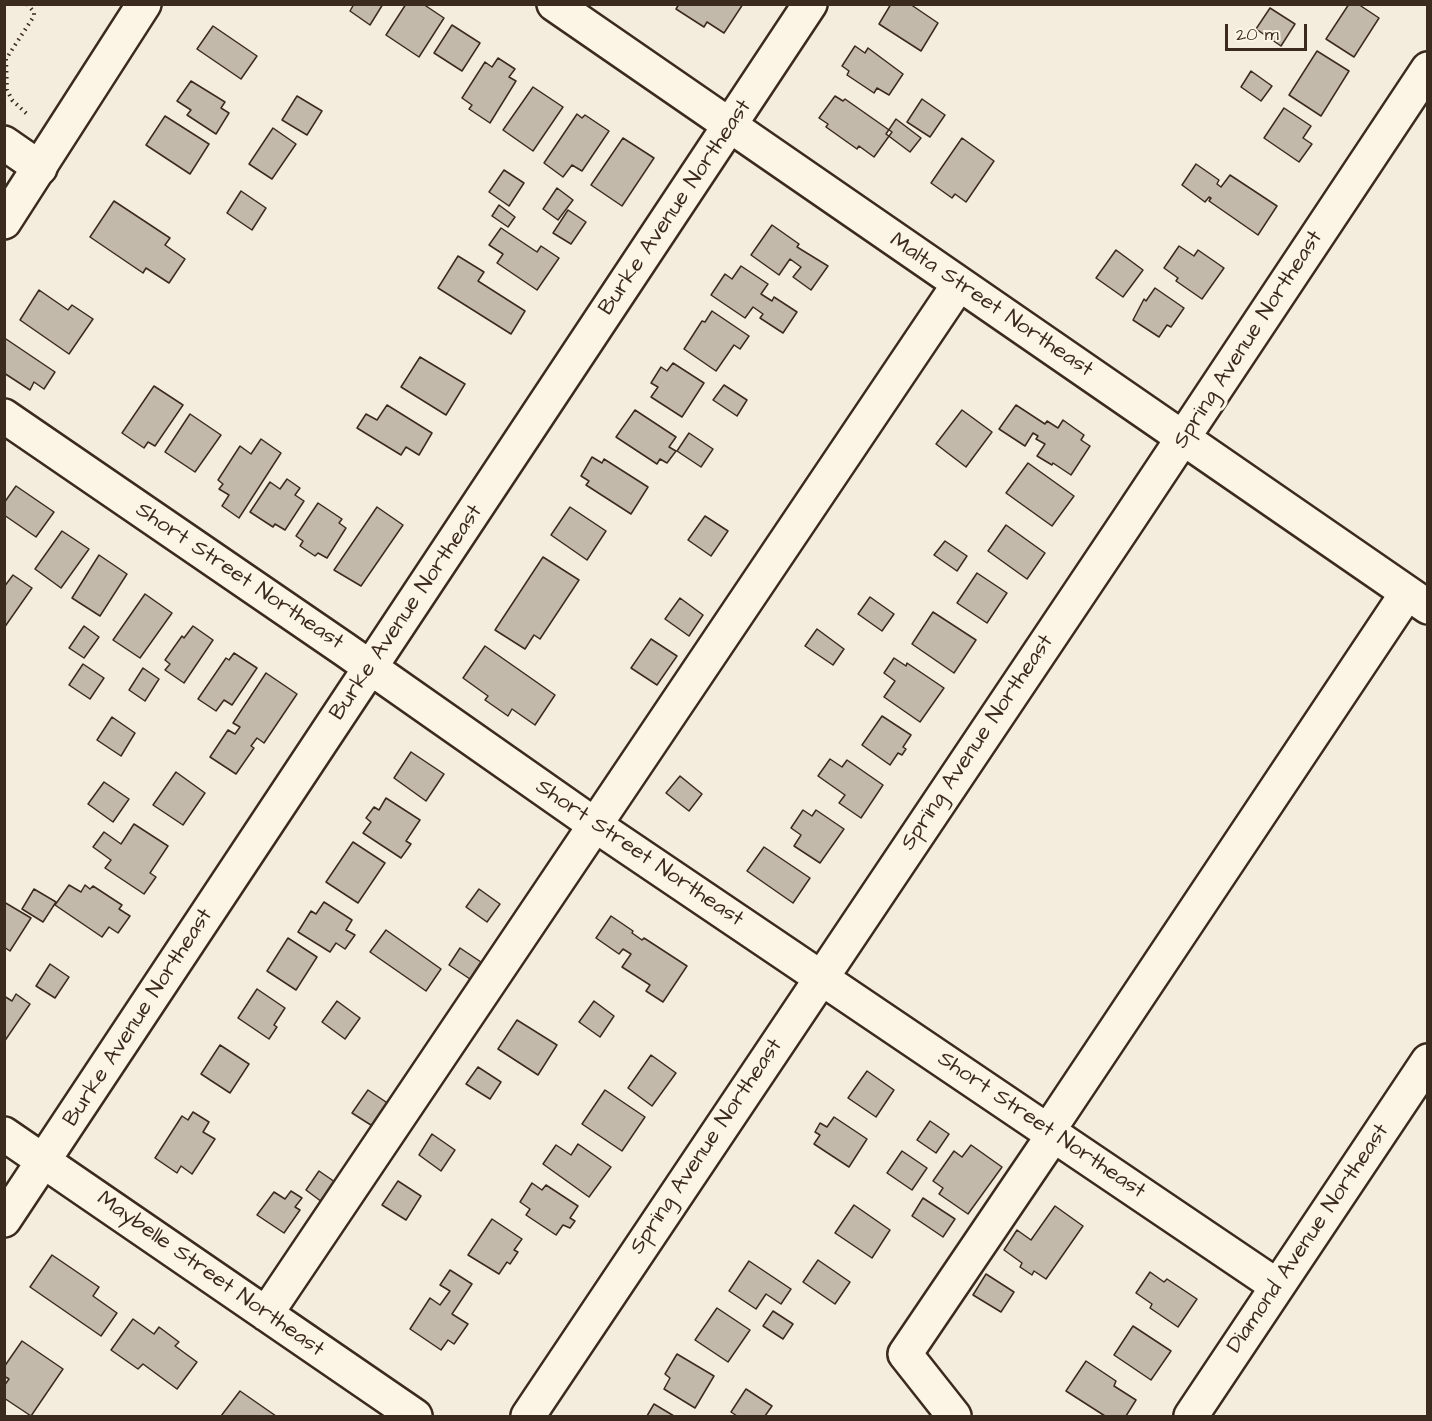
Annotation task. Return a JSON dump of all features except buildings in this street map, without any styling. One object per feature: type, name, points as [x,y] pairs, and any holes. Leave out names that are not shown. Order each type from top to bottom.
[{"type":"street","points":[[4,222],[144,4]]},
{"type":"street","name":"Malta Street Northeast","points":[[554,4],[1417,600]]},
{"type":"street","name":"Burke Avenue Northeast","points":[[4,1221],[731,127],[810,4]]},
{"type":"street","name":"Spring Avenue Northeast","points":[[528,1416],[1184,439],[1428,69]]},
{"type":"street","points":[[4,143],[40,168]]},
{"type":"street","points":[[266,1314],[959,284]]},
{"type":"street","name":"Short Street Northeast","points":[[4,416],[595,825],[1277,1286]]},
{"type":"street","points":[[954,1416],[905,1354],[1051,1133],[1417,600]]},
{"type":"street","name":"Diamond Avenue Northeast","points":[[1191,1416],[1428,1061]]},
{"type":"street","name":"Maybelle Street Northeast","points":[[4,1134],[415,1416]]},
{"type":"path","points":[[27,4],[34,12],[34,16],[6,59],[7,90],[12,100],[27,114]]}]
